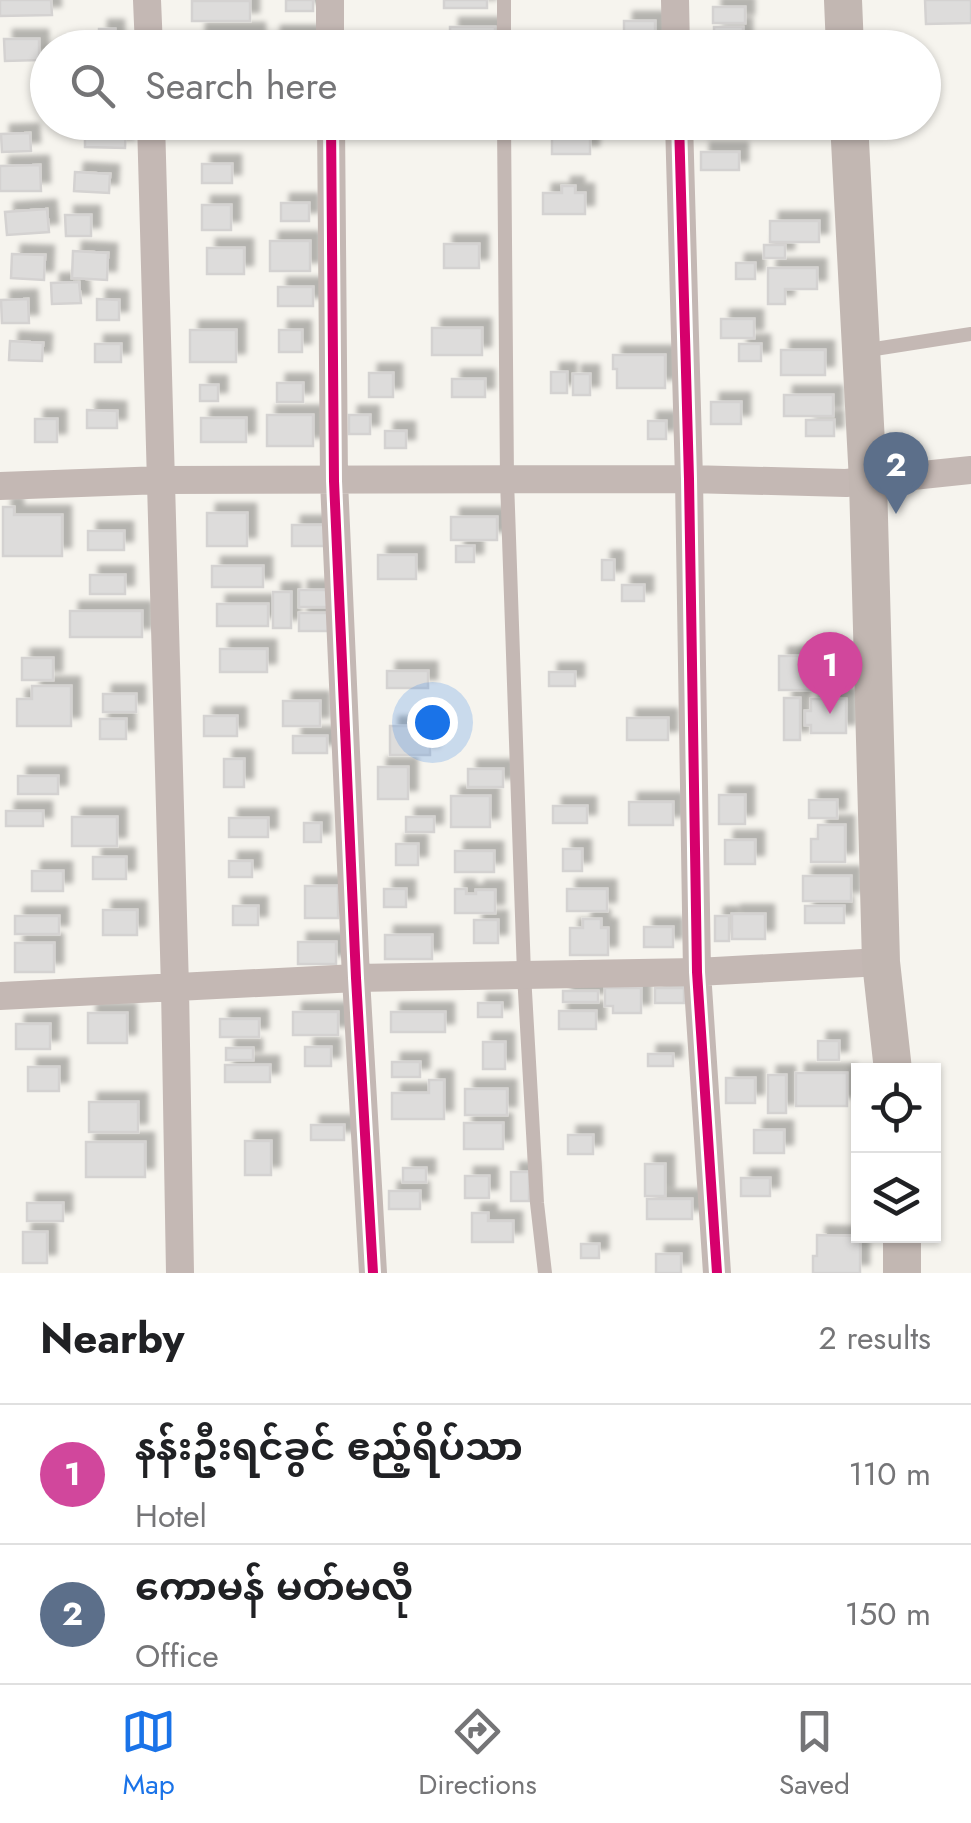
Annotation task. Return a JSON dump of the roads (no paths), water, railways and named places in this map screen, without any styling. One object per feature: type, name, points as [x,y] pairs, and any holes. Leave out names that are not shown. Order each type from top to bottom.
[{"type":"main road","points":[[843,0],[844,30]]},
{"type":"main road","points":[[850,140],[868,481],[881,962],[892,1063]]},
{"type":"main road","points":[[902,1243],[902,1273]]},
{"type":"street","points":[[147,0],[148,30]]},
{"type":"street","points":[[330,0],[330,30]]},
{"type":"street","points":[[675,0],[676,30]]},
{"type":"street","points":[[152,140],[180,1273]]},
{"type":"street","points":[[331,140],[334,481],[373,1273]]},
{"type":"street","points":[[679,140],[689,479],[696,972],[717,1273]]},
{"type":"street","points":[[0,486],[162,480],[689,479],[846,483],[971,470]]},
{"type":"street","points":[[0,996],[356,978],[696,972],[881,962]]},
{"type":"lane","points":[[504,0],[504,30]]},
{"type":"lane","points":[[504,140],[506,480],[524,974],[537,1203],[545,1273]]},
{"type":"lane","points":[[861,351],[971,334]]},
{"type":"place","name":"ကောမန် မတ်မလီု","points":[[896,514]]},
{"type":"place","name":"နန်းဦးရင်ခွင် ဧည့်ရိပ်သာ","points":[[830,714]]}]
